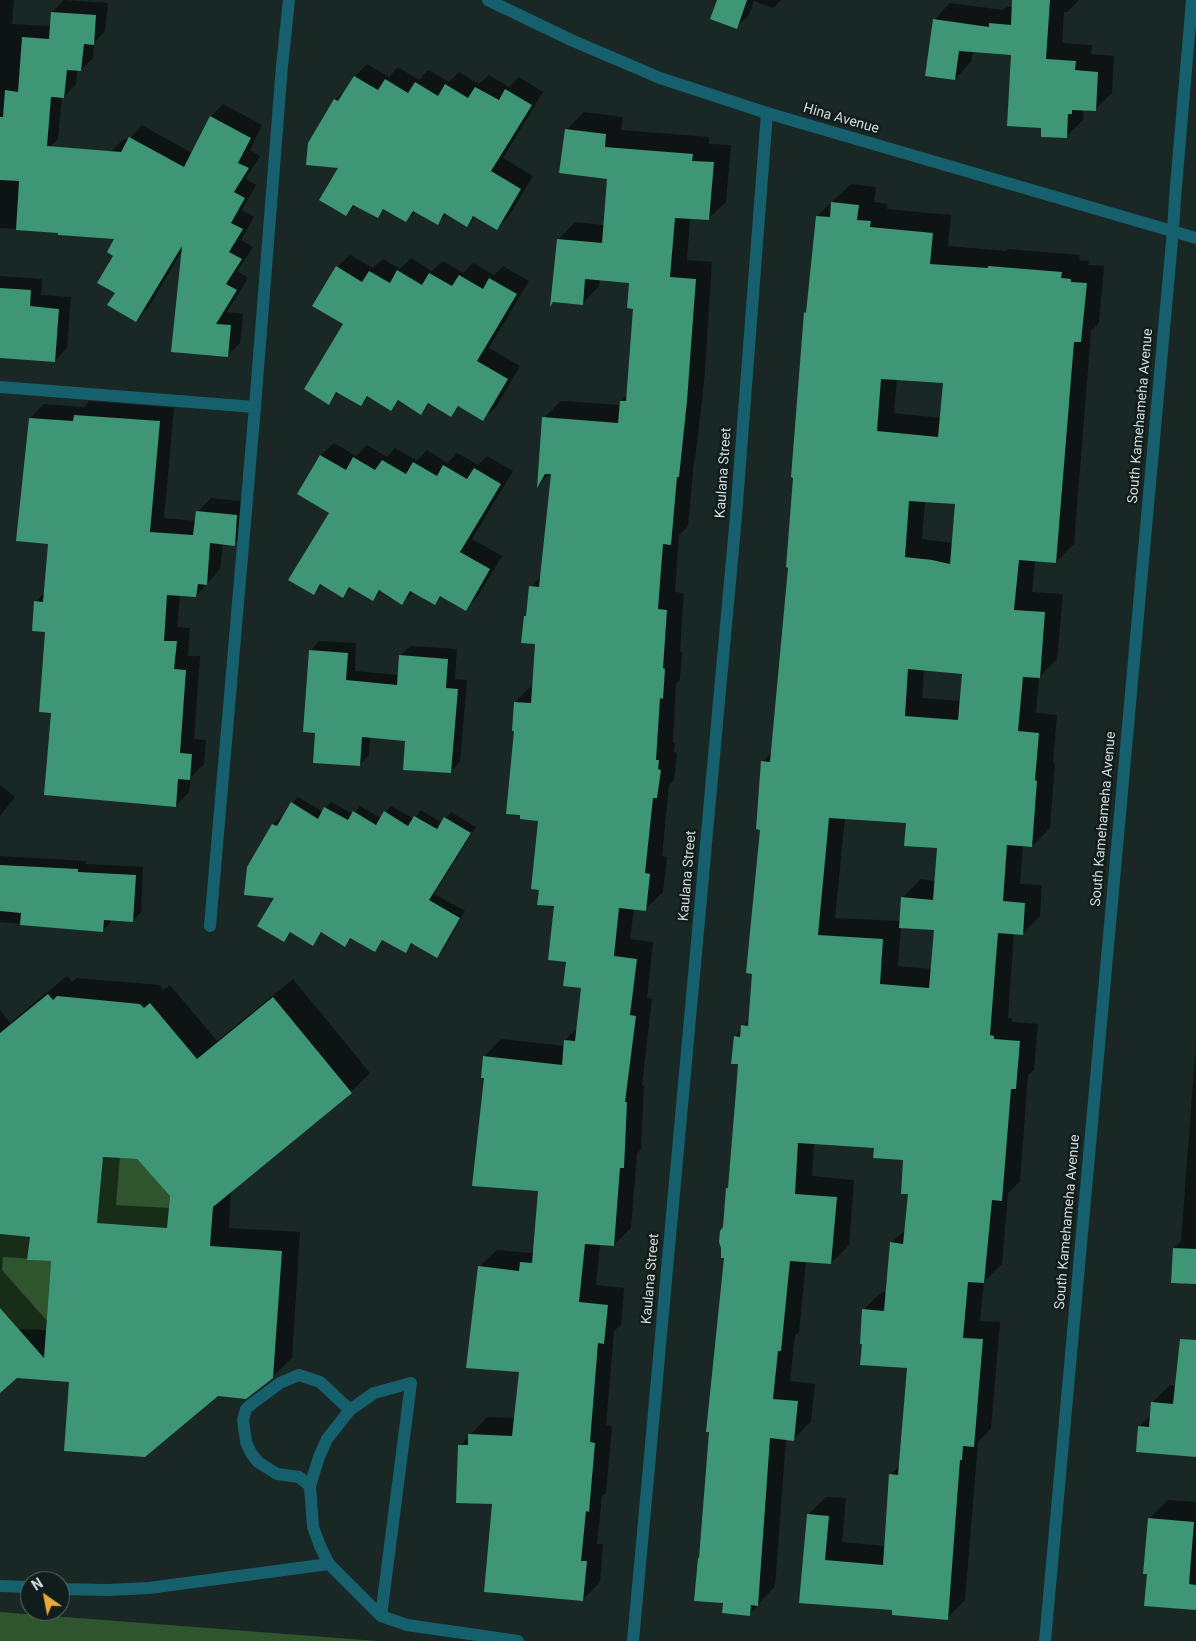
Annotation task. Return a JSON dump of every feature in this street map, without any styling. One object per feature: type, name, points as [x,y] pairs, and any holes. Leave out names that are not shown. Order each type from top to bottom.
[{"type":"street","points":[[210,926],[289,0]]},
{"type":"street","name":"Hina Avenue","points":[[488,0],[571,40],[660,78],[767,113],[1196,238]]},
{"type":"street","name":"South Kamehameha Avenue","points":[[1045,1641],[1173,230],[1192,0]]},
{"type":"street","name":"Kaulana Street","points":[[633,1641],[736,516],[767,113]]},
{"type":"street","points":[[0,387],[255,407]]},
{"type":"street","points":[[310,1486],[299,1477],[277,1474],[258,1462],[251,1453],[244,1432],[243,1420],[246,1409],[280,1382],[299,1375],[320,1382],[350,1410]]},
{"type":"street","points":[[381,1616],[411,1383],[374,1393],[350,1410],[327,1439],[310,1486],[313,1527],[329,1564],[381,1616],[407,1625],[518,1641]]},
{"type":"street","points":[[70,1589],[150,1588],[329,1564]]},
{"type":"street","points":[[0,1586],[20,1587]]},
{"type":"green space","points":[[81,1155],[137,1159],[170,1196],[167,1228],[97,1223],[99,1197],[78,1195]]},
{"type":"green space","points":[[0,1234],[30,1237],[28,1260],[51,1261],[46,1330],[18,1329],[0,1308]]},
{"type":"green space","points":[[0,1612],[20,1614],[20,1621],[70,1621],[70,1617],[377,1641],[0,1641]]},
{"type":"building","points":[[717,0],[747,0],[737,29],[710,19]]},
{"type":"building","points":[[1012,0],[1050,0],[1046,59],[1076,61],[1075,70],[1098,72],[1096,111],[1072,110],[1072,114],[1068,114],[1067,138],[1041,137],[1041,128],[1007,126],[1011,55],[959,51],[955,80],[925,76],[933,19],[989,27],[989,23],[1011,25]]},
{"type":"building","points":[[51,12],[96,15],[94,45],[84,44],[81,71],[67,70],[64,98],[51,97],[47,146],[121,152],[129,137],[184,167],[210,116],[251,138],[238,163],[249,168],[234,192],[245,198],[231,223],[243,229],[229,252],[242,259],[226,284],[237,290],[216,324],[231,325],[228,357],[171,352],[182,246],[136,322],[107,305],[115,293],[97,283],[113,256],[107,252],[114,239],[16,230],[19,181],[0,180],[0,117],[3,117],[5,90],[18,92],[22,37],[49,39]]},
{"type":"building","points":[[354,76],[378,90],[385,79],[408,93],[415,82],[438,96],[445,84],[468,98],[475,87],[499,100],[505,89],[532,105],[491,171],[521,189],[497,230],[473,216],[467,227],[444,213],[438,225],[413,211],[406,222],[383,209],[378,218],[353,205],[346,216],[319,200],[338,168],[306,165],[308,143],[334,99],[338,101]]},
{"type":"building","points":[[565,129],[606,134],[605,147],[693,154],[692,161],[714,162],[709,220],[675,218],[670,277],[696,279],[687,401],[679,477],[677,477],[671,545],[663,544],[658,609],[667,610],[663,699],[660,698],[656,760],[659,760],[658,769],[661,770],[657,798],[653,798],[645,873],[650,874],[646,911],[619,908],[614,956],[637,959],[630,1015],[636,1016],[625,1102],[627,1102],[624,1168],[620,1168],[614,1246],[585,1244],[579,1302],[608,1305],[604,1344],[598,1343],[590,1442],[595,1443],[589,1512],[586,1511],[581,1561],[587,1561],[583,1601],[484,1592],[492,1504],[456,1503],[458,1445],[468,1445],[468,1434],[512,1436],[519,1372],[466,1368],[478,1266],[519,1271],[520,1262],[532,1263],[538,1191],[472,1186],[484,1078],[481,1078],[483,1056],[562,1065],[564,1040],[575,1041],[581,988],[563,986],[566,962],[548,960],[554,906],[537,905],[539,890],[531,889],[538,821],[520,819],[520,815],[506,814],[514,731],[512,731],[514,702],[531,703],[535,644],[521,643],[529,586],[539,587],[551,474],[545,474],[537,488],[542,417],[618,423],[620,401],[626,401],[633,309],[627,308],[629,283],[585,279],[583,305],[553,302],[550,307],[557,239],[602,243],[607,179],[559,173]]},
{"type":"building","points":[[831,202],[859,205],[857,220],[871,221],[870,227],[933,233],[930,264],[988,268],[988,266],[1062,272],[1061,278],[1071,279],[1071,282],[1087,283],[1081,342],[1074,342],[1056,563],[1019,560],[1014,610],[1045,612],[1040,678],[1023,677],[1018,731],[1039,733],[1035,780],[1037,781],[1032,847],[1007,845],[1003,901],[1025,903],[1023,935],[998,933],[990,1035],[994,1036],[994,1039],[1020,1041],[1016,1089],[1011,1089],[1002,1201],[992,1200],[984,1283],[968,1282],[963,1338],[983,1339],[974,1447],[963,1446],[962,1460],[960,1460],[948,1620],[892,1615],[892,1610],[799,1603],[807,1514],[829,1516],[825,1560],[883,1565],[889,1474],[898,1475],[907,1368],[860,1365],[862,1344],[860,1344],[862,1309],[884,1311],[890,1242],[903,1244],[908,1194],[901,1194],[903,1160],[873,1158],[874,1148],[798,1143],[795,1194],[837,1197],[831,1264],[790,1261],[781,1351],[778,1351],[773,1399],[798,1401],[794,1441],[770,1438],[758,1606],[751,1605],[750,1616],[722,1613],[723,1603],[694,1601],[709,1432],[706,1432],[724,1258],[721,1258],[719,1242],[720,1231],[723,1227],[726,1188],[728,1188],[738,1064],[731,1064],[734,1036],[740,1037],[741,1025],[748,1026],[752,974],[746,973],[760,830],[756,829],[761,761],[770,762],[788,568],[786,567],[793,478],[791,477],[804,312],[806,313],[816,216],[830,217]],"holes":[[[881,379],[943,383],[938,437],[877,431]],[[909,501],[955,504],[950,564],[905,557]],[[908,669],[962,674],[958,720],[905,716]],[[829,818],[906,823],[904,846],[937,848],[933,900],[901,897],[899,928],[934,930],[929,988],[880,984],[883,939],[818,935]]]},
{"type":"building","points":[[336,266],[362,282],[369,271],[390,283],[397,270],[422,285],[429,273],[452,286],[459,275],[483,289],[489,278],[517,294],[477,361],[508,379],[483,421],[458,406],[451,417],[428,403],[421,415],[398,400],[391,411],[367,396],[361,406],[336,392],[329,405],[304,389],[343,324],[312,306]]},
{"type":"building","points":[[0,288],[31,290],[30,306],[59,309],[55,362],[0,358]]},
{"type":"building","points":[[74,415],[160,421],[150,532],[193,535],[196,511],[237,515],[235,546],[210,543],[207,585],[198,584],[196,597],[167,595],[164,641],[177,641],[174,669],[186,670],[180,753],[192,754],[190,780],[178,779],[176,807],[44,795],[51,713],[39,712],[45,632],[32,631],[34,601],[43,602],[48,544],[16,541],[29,418],[73,421]]},
{"type":"building","points":[[320,455],[346,470],[353,457],[375,470],[382,460],[406,474],[413,462],[437,476],[443,465],[467,479],[474,468],[501,484],[460,552],[490,569],[466,611],[440,596],[435,605],[410,591],[402,605],[379,590],[373,601],[349,587],[343,598],[320,584],[314,595],[288,580],[329,513],[297,494]]},
{"type":"building","points":[[309,650],[348,653],[346,680],[397,685],[399,655],[448,659],[446,688],[458,689],[451,773],[403,770],[405,741],[362,737],[360,766],[313,763],[315,733],[303,732]]},
{"type":"building","points":[[291,802],[318,819],[324,807],[348,820],[353,811],[376,825],[384,811],[408,826],[414,816],[437,829],[444,817],[471,833],[429,900],[460,918],[437,958],[411,943],[406,953],[382,940],[375,952],[350,938],[345,947],[321,932],[313,946],[290,932],[284,942],[257,926],[274,898],[244,895],[247,867],[272,824],[277,826]]},
{"type":"building","points":[[0,865],[78,869],[78,872],[136,875],[133,922],[104,920],[103,932],[20,925],[21,913],[0,911]]},
{"type":"building","points":[[48,994],[53,1000],[57,996],[140,1004],[144,1008],[150,1003],[197,1059],[273,997],[352,1093],[213,1207],[210,1246],[282,1251],[273,1378],[246,1399],[218,1396],[145,1457],[64,1451],[69,1382],[17,1378],[0,1393],[0,1308],[44,1358],[51,1261],[27,1260],[30,1237],[0,1234],[0,1033]],"holes":[[[103,1157],[137,1159],[170,1196],[167,1228],[97,1223]]]},
{"type":"building","points":[[1173,1248],[1196,1249],[1196,1284],[1171,1283]]},
{"type":"building","points":[[1180,1339],[1196,1340],[1196,1457],[1136,1452],[1138,1426],[1149,1427],[1151,1402],[1173,1404]]},
{"type":"building","points":[[1148,1518],[1194,1522],[1189,1584],[1196,1585],[1196,1610],[1144,1606],[1147,1574],[1143,1574]]}]
